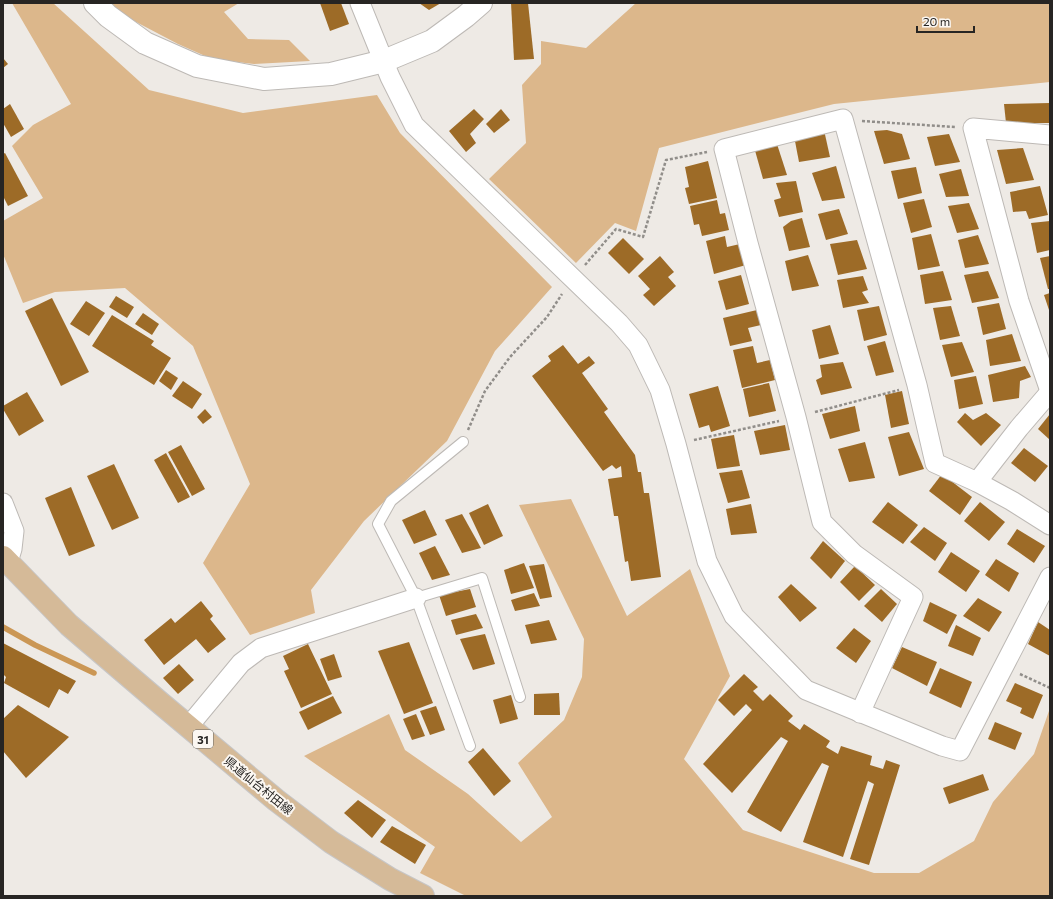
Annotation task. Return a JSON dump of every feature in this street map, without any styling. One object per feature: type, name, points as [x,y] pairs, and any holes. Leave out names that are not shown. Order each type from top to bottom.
[{"type":"main road","name":"県道仙台村田線","points":[[6,560],[70,625],[188,727],[276,800],[331,842],[390,879],[423,896]]},
{"type":"street","points":[[95,3],[108,16],[145,43],[197,66],[264,79],[330,74],[384,61],[432,41],[481,3]]},
{"type":"street","points":[[360,3],[384,61],[414,126],[619,323],[638,345],[660,390],[707,561],[734,616],[806,690],[942,746],[960,751],[1050,577]]},
{"type":"street","points":[[860,713],[914,597],[854,554],[822,522],[796,417],[724,149],[843,119],[917,385],[935,463],[977,482],[1012,501],[1050,525]]},
{"type":"street","points":[[977,482],[1050,391],[1019,300],[973,128],[1050,135]]},
{"type":"street","points":[[3,503],[14,531],[12,549],[6,560]]},
{"type":"street","points":[[188,727],[241,663],[262,648],[416,598]]},
{"type":"lane","points":[[463,442],[392,501],[378,524],[416,598],[470,746]]},
{"type":"lane","points":[[416,598],[482,578],[520,697]]},
{"type":"path","points":[[843,119],[973,128]]},
{"type":"path","points":[[463,442],[485,391],[510,357],[547,317],[572,279],[616,229],[642,237],[666,160],[709,152]]},
{"type":"path","points":[[676,444],[796,417],[917,385]]},
{"type":"path","points":[[1004,666],[1050,688]]},
{"type":"shaded area","points":[[12,3],[53,3],[149,90],[243,113],[377,95],[400,133],[552,287],[495,351],[447,441],[364,521],[311,590],[315,613],[250,635],[203,563],[250,484],[193,346],[125,288],[55,292],[23,303],[3,254],[3,221],[43,198],[12,146],[33,125],[71,104]]},
{"type":"shaded area","points":[[111,3],[239,3],[224,12],[248,39],[289,40],[310,61],[254,64],[212,59],[178,44],[119,13]]},
{"type":"shaded area","points":[[636,3],[1050,3],[1050,82],[834,104],[659,148],[636,231],[615,223],[576,263],[489,179],[526,143],[522,85],[541,64],[541,41],[586,48]]},
{"type":"shaded area","points":[[571,499],[627,616],[690,569],[730,676],[684,759],[743,830],[874,873],[919,873],[974,841],[993,802],[1034,754],[1050,708],[1050,896],[466,896],[420,873],[435,847],[304,756],[389,714],[405,750],[468,794],[521,842],[552,817],[518,763],[564,720],[582,677],[584,639],[519,505]]},
{"type":"building","points":[[320,3],[341,3],[349,24],[330,31]]},
{"type":"building","points":[[419,3],[441,3],[429,10]]},
{"type":"building","points":[[511,3],[528,3],[534,59],[514,60]]},
{"type":"building","points":[[3,58],[8,64],[3,68]]},
{"type":"building","points":[[1050,103],[1050,123],[1006,123],[1004,104]]},
{"type":"building","points":[[10,104],[24,129],[11,137],[3,123],[3,109]]},
{"type":"building","points":[[474,109],[484,119],[470,134],[476,143],[466,152],[449,131]]},
{"type":"building","points":[[501,109],[510,120],[494,133],[486,124]]},
{"type":"building","points":[[824,130],[830,157],[799,162],[794,136]]},
{"type":"building","points":[[887,130],[902,134],[910,159],[884,164],[874,131]]},
{"type":"building","points":[[949,134],[960,162],[935,166],[927,137]]},
{"type":"building","points":[[776,141],[787,175],[763,179],[754,147]]},
{"type":"building","points":[[1023,148],[1034,180],[1006,184],[997,150]]},
{"type":"building","points":[[5,153],[28,196],[8,206],[3,196],[3,154]]},
{"type":"building","points":[[708,161],[717,198],[689,204],[685,188],[689,187],[685,167]]},
{"type":"building","points":[[836,166],[845,198],[822,201],[812,173]]},
{"type":"building","points":[[916,167],[922,193],[898,199],[891,171]]},
{"type":"building","points":[[961,169],[969,196],[946,197],[939,174]]},
{"type":"building","points":[[796,181],[803,212],[779,217],[774,200],[781,198],[776,183]]},
{"type":"building","points":[[1040,186],[1048,215],[1029,219],[1026,211],[1013,212],[1010,192]]},
{"type":"building","points":[[924,199],[932,227],[911,233],[903,203]]},
{"type":"building","points":[[717,200],[720,214],[725,213],[729,230],[702,236],[699,224],[694,225],[690,206]]},
{"type":"building","points":[[969,203],[979,229],[957,233],[948,206]]},
{"type":"building","points":[[839,209],[848,234],[826,240],[818,214]]},
{"type":"building","points":[[802,218],[810,247],[789,251],[783,227],[791,221]]},
{"type":"building","points":[[1050,221],[1050,250],[1037,253],[1031,223]]},
{"type":"building","points":[[931,234],[940,266],[918,270],[912,238]]},
{"type":"building","points":[[978,235],[989,264],[965,268],[958,240]]},
{"type":"building","points":[[725,236],[727,247],[740,244],[746,265],[714,274],[706,241]]},
{"type":"building","points":[[623,238],[644,259],[629,274],[608,253]]},
{"type":"building","points":[[857,240],[867,269],[838,275],[830,244]]},
{"type":"building","points":[[808,255],[819,286],[792,291],[785,261]]},
{"type":"building","points":[[660,256],[674,272],[668,277],[676,286],[654,306],[643,295],[650,289],[638,276]]},
{"type":"building","points":[[1050,256],[1050,289],[1048,289],[1040,258]]},
{"type":"building","points":[[943,271],[952,300],[925,304],[920,275]]},
{"type":"building","points":[[988,271],[999,298],[972,303],[964,275]]},
{"type":"building","points":[[741,275],[749,304],[726,310],[718,281]]},
{"type":"building","points":[[863,276],[868,290],[862,292],[869,303],[843,308],[837,280]]},
{"type":"building","points":[[1050,293],[1050,313],[1044,295]]},
{"type":"building","points":[[116,296],[134,307],[127,318],[109,307]]},
{"type":"building","points":[[52,298],[89,372],[61,386],[25,311]]},
{"type":"building","points":[[86,301],[105,313],[89,336],[70,324]]},
{"type":"building","points":[[999,303],[1006,329],[983,335],[977,307]]},
{"type":"building","points":[[879,306],[887,335],[864,341],[857,310]]},
{"type":"building","points":[[951,306],[960,336],[940,340],[933,308]]},
{"type":"building","points":[[757,310],[761,325],[748,328],[752,341],[730,346],[723,318]]},
{"type":"building","points":[[143,313],[159,324],[152,335],[135,324]]},
{"type":"building","points":[[112,315],[154,341],[151,345],[171,358],[154,385],[92,346]]},
{"type":"building","points":[[830,325],[839,354],[819,359],[812,330]]},
{"type":"building","points":[[1012,334],[1021,361],[990,366],[986,340]]},
{"type":"building","points":[[885,341],[894,372],[876,376],[867,346]]},
{"type":"building","points":[[962,342],[974,372],[951,377],[942,345]]},
{"type":"building","points":[[563,345],[578,364],[589,356],[595,363],[582,373],[608,409],[604,412],[635,455],[638,472],[641,472],[644,493],[649,493],[661,577],[631,581],[628,561],[625,562],[618,516],[614,516],[608,479],[622,477],[621,466],[616,469],[612,465],[603,471],[532,376],[551,361],[548,356]]},
{"type":"building","points":[[753,346],[757,363],[770,360],[775,380],[742,388],[733,350]]},
{"type":"building","points":[[843,362],[852,388],[821,395],[816,380],[822,377],[820,365]]},
{"type":"building","points":[[1025,366],[1031,377],[1020,381],[1019,398],[993,402],[988,375]]},
{"type":"building","points":[[166,370],[178,378],[171,390],[159,381]]},
{"type":"building","points":[[976,376],[983,404],[959,409],[954,380]]},
{"type":"building","points":[[183,381],[202,394],[192,409],[172,396]]},
{"type":"building","points":[[769,383],[776,411],[749,417],[743,389]]},
{"type":"building","points":[[718,386],[730,426],[711,432],[709,425],[699,428],[689,394]]},
{"type":"building","points":[[902,391],[909,424],[891,428],[885,395]]},
{"type":"building","points":[[27,392],[44,421],[19,436],[3,409],[3,406]]},
{"type":"building","points":[[855,406],[860,431],[830,439],[822,414]]},
{"type":"building","points":[[205,409],[212,417],[203,424],[197,417]]},
{"type":"building","points":[[965,413],[973,420],[986,413],[1001,425],[981,446],[957,422]]},
{"type":"building","points":[[1050,414],[1050,440],[1038,429]]},
{"type":"building","points":[[785,425],[790,450],[760,455],[754,431]]},
{"type":"building","points":[[909,432],[924,469],[899,476],[888,437]]},
{"type":"building","points":[[734,435],[740,466],[717,469],[711,439]]},
{"type":"building","points":[[865,442],[875,478],[849,482],[838,449]]},
{"type":"building","points":[[181,445],[205,489],[192,496],[168,452]]},
{"type":"building","points":[[1024,448],[1048,466],[1035,482],[1011,463]]},
{"type":"building","points":[[166,453],[190,497],[178,503],[154,460]]},
{"type":"building","points":[[114,464],[139,518],[112,530],[87,476]]},
{"type":"building","points":[[742,470],[750,498],[728,503],[719,473]]},
{"type":"building","points":[[942,474],[972,497],[960,515],[929,491]]},
{"type":"building","points":[[71,487],[95,546],[69,556],[45,498]]},
{"type":"building","points":[[888,502],[918,525],[903,544],[872,522]]},
{"type":"building","points":[[980,502],[1005,522],[989,541],[964,521]]},
{"type":"building","points":[[488,504],[503,536],[484,545],[469,513]]},
{"type":"building","points":[[751,504],[757,533],[731,535],[726,509]]},
{"type":"building","points":[[425,510],[437,535],[414,544],[402,520]]},
{"type":"building","points":[[462,514],[481,548],[462,553],[445,520]]},
{"type":"building","points":[[924,527],[947,543],[935,561],[910,542]]},
{"type":"building","points":[[1017,529],[1045,546],[1034,563],[1007,544]]},
{"type":"building","points":[[823,541],[845,561],[831,579],[810,558]]},
{"type":"building","points":[[435,546],[450,575],[432,580],[419,553]]},
{"type":"building","points":[[951,552],[980,571],[966,592],[938,572]]},
{"type":"building","points":[[996,559],[1019,573],[1009,592],[985,575]]},
{"type":"building","points":[[524,563],[534,588],[511,594],[504,570]]},
{"type":"building","points":[[544,564],[552,597],[540,599],[529,566]]},
{"type":"building","points":[[855,566],[875,585],[859,601],[840,582]]},
{"type":"building","points":[[791,584],[817,608],[800,622],[778,597]]},
{"type":"building","points":[[470,589],[476,607],[446,616],[439,595]]},
{"type":"building","points":[[881,589],[897,604],[882,622],[864,606]]},
{"type":"building","points":[[534,593],[540,606],[515,611],[511,600]]},
{"type":"building","points":[[978,598],[1002,612],[989,632],[963,616]]},
{"type":"building","points":[[201,601],[213,616],[210,619],[226,639],[208,653],[196,639],[164,665],[144,640],[171,618],[175,623]]},
{"type":"building","points":[[930,602],[957,615],[947,634],[923,621]]},
{"type":"building","points":[[476,614],[483,628],[456,635],[451,620]]},
{"type":"building","points":[[549,620],[557,640],[531,644],[525,625]]},
{"type":"building","points":[[1038,622],[1050,630],[1050,656],[1028,644]]},
{"type":"building","points":[[956,625],[981,638],[973,656],[948,646]]},
{"type":"building","points":[[854,628],[871,641],[856,663],[836,648]]},
{"type":"building","points":[[485,634],[495,664],[473,670],[460,639]]},
{"type":"building","points":[[409,642],[433,703],[404,714],[378,651]]},
{"type":"building","points":[[3,643],[76,681],[68,694],[59,689],[49,708],[4,683],[6,677],[3,674]]},
{"type":"building","points":[[308,644],[332,694],[301,708],[284,671],[289,669],[283,656]]},
{"type":"building","points":[[902,647],[937,662],[927,686],[892,668]]},
{"type":"building","points":[[334,654],[342,677],[328,681],[320,659]]},
{"type":"building","points":[[179,664],[194,680],[178,694],[163,678]]},
{"type":"building","points":[[940,668],[972,682],[961,708],[929,693]]},
{"type":"building","points":[[744,674],[758,687],[753,691],[763,701],[770,694],[793,716],[788,721],[800,730],[804,724],[830,741],[826,747],[838,754],[841,746],[872,756],[870,765],[883,769],[886,760],[900,765],[869,865],[850,859],[874,784],[868,781],[843,857],[803,842],[829,766],[822,763],[781,832],[747,812],[788,741],[781,737],[732,793],[703,764],[752,710],[746,704],[734,716],[718,700]]},
{"type":"building","points":[[1015,683],[1043,695],[1033,719],[1020,713],[1022,708],[1006,701]]},
{"type":"building","points":[[559,693],[560,715],[534,715],[534,694]]},
{"type":"building","points":[[511,695],[518,719],[500,724],[493,700]]},
{"type":"building","points":[[333,696],[342,713],[308,730],[299,712]]},
{"type":"building","points":[[18,705],[69,737],[26,778],[3,751],[3,719]]},
{"type":"building","points":[[436,706],[445,730],[430,735],[420,711]]},
{"type":"building","points":[[416,714],[425,736],[412,740],[403,719]]},
{"type":"building","points":[[995,722],[1022,733],[1015,750],[988,739]]},
{"type":"building","points":[[483,748],[511,781],[494,796],[468,762]]},
{"type":"building","points":[[983,774],[989,790],[949,804],[943,788]]},
{"type":"building","points":[[358,800],[386,820],[372,838],[344,813]]},
{"type":"building","points":[[392,826],[426,845],[415,864],[380,842]]},
{"type":"waterway","points":[[3,627],[35,645],[94,673]]}]
